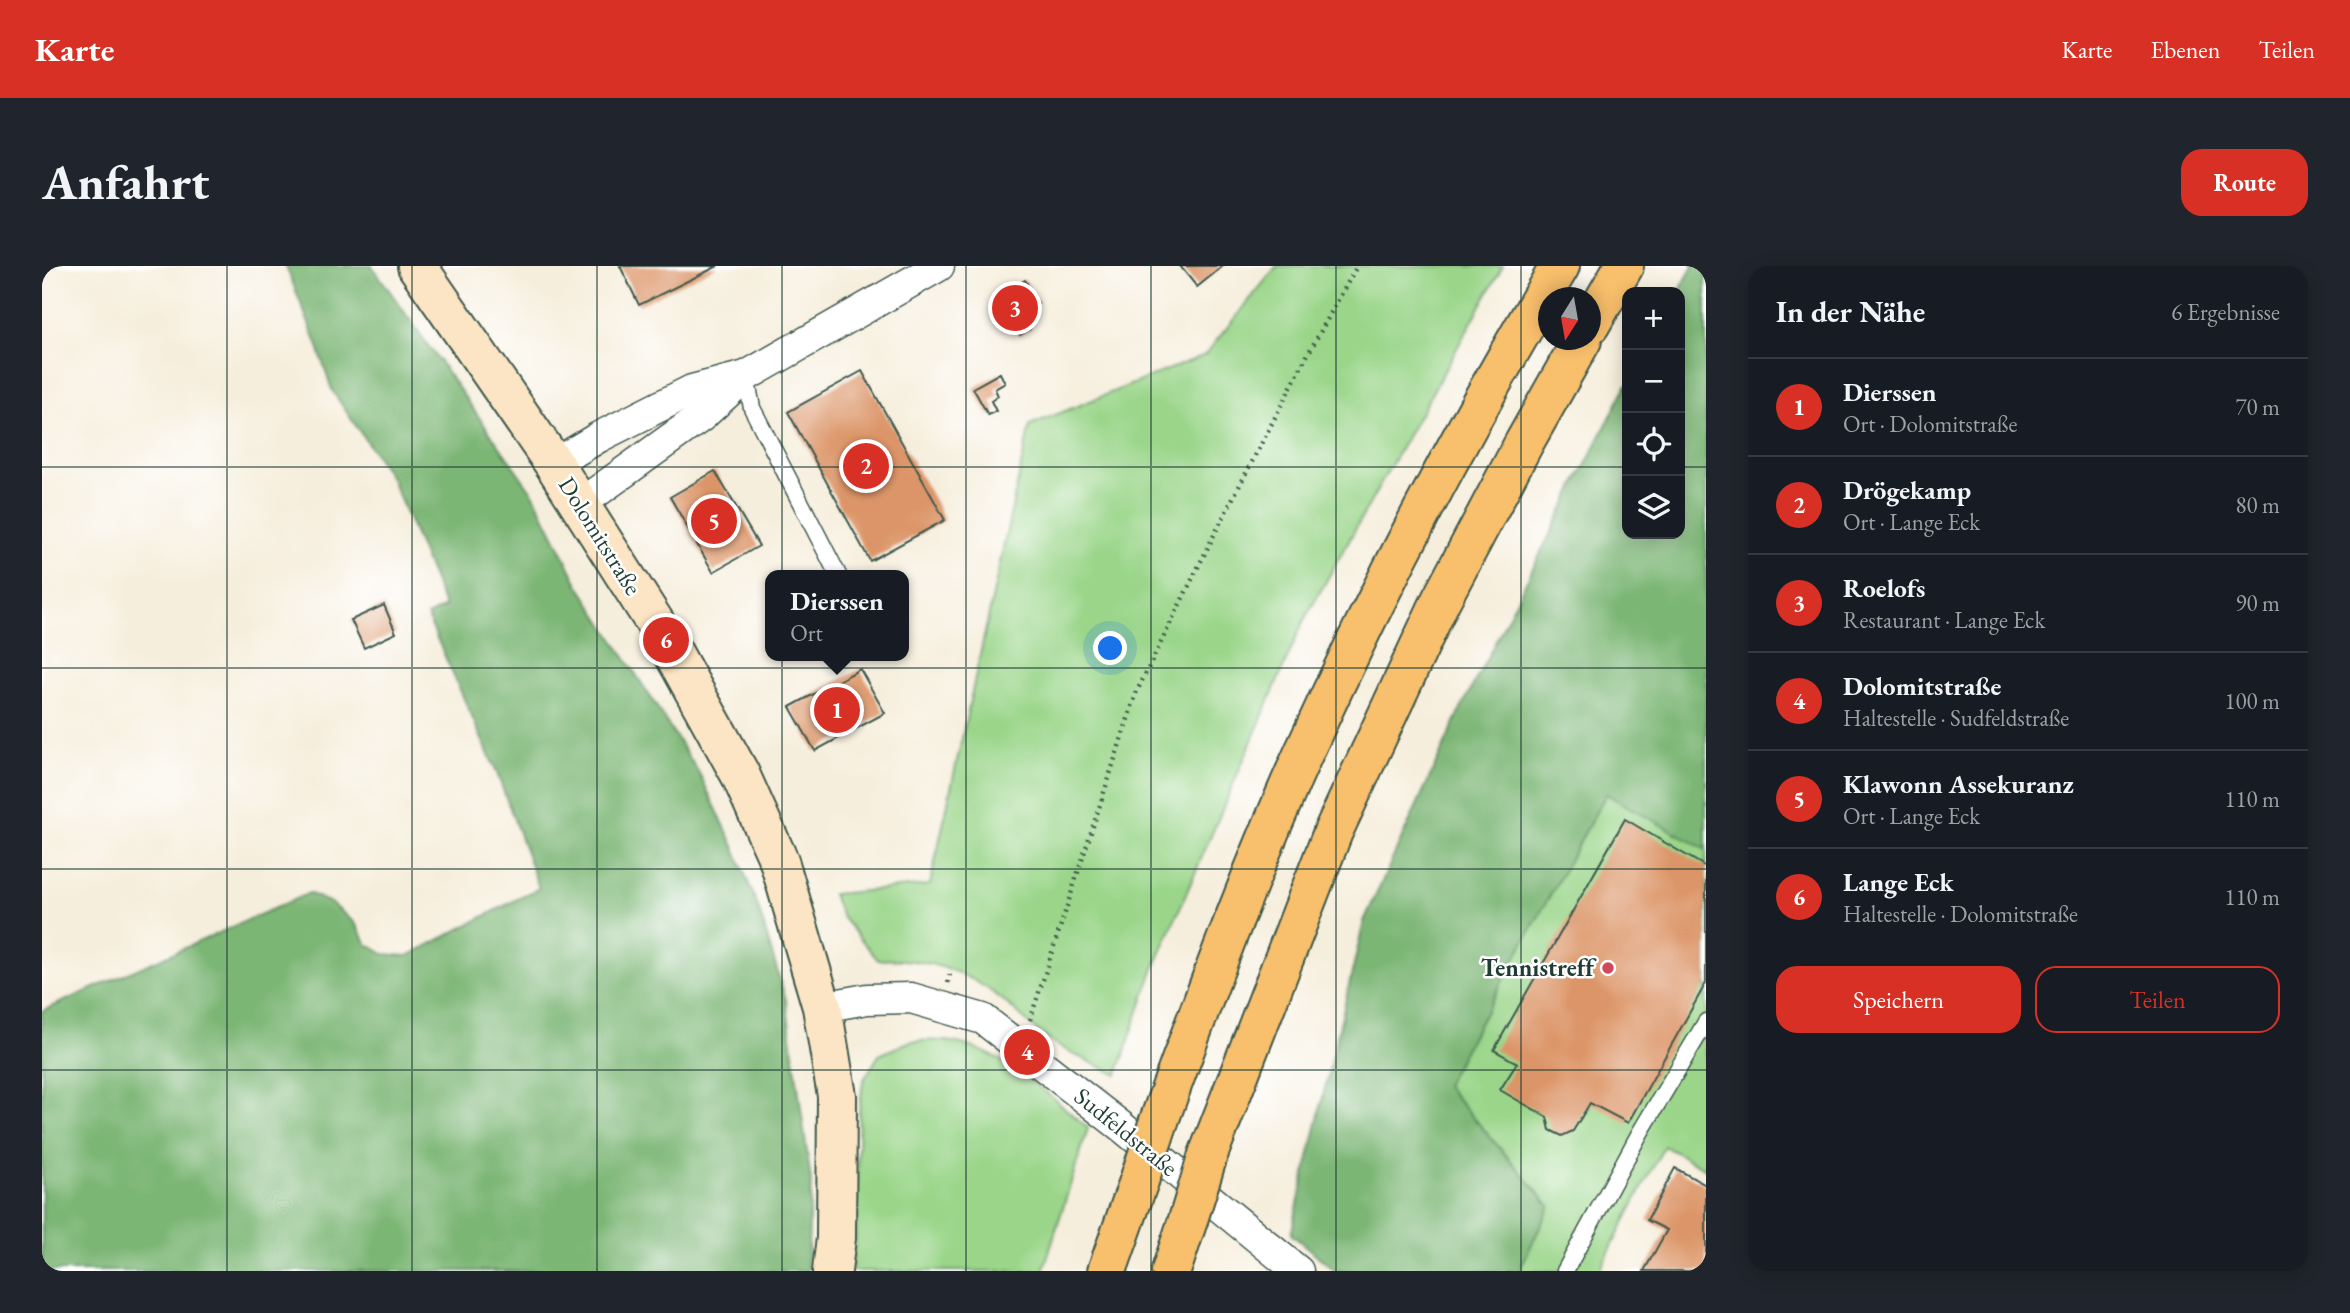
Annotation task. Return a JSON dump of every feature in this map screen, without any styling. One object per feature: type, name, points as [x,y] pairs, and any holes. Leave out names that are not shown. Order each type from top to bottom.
[{"type":"highway","points":[[1107,1271],[1159,1121],[1231,929],[1303,754],[1424,504],[1560,266]]},
{"type":"highway","points":[[1601,307],[1624,266]]},
{"type":"highway","points":[[1171,1271],[1208,1155],[1333,832],[1441,600],[1576,350]]},
{"type":"street","name":"Dolomitstraße","points":[[417,266],[554,464],[666,639],[740,774],[779,861],[822,1007],[837,1096],[836,1238],[832,1271]]},
{"type":"street","points":[[580,504],[702,416],[746,376],[939,266]]},
{"type":"street","points":[[554,464],[599,437],[692,390],[746,376]]},
{"type":"street","name":"Sudfeldstraße","points":[[822,1007],[867,999],[911,998],[983,1019],[1298,1271]]},
{"type":"lane","points":[[746,376],[752,408],[835,570]]},
{"type":"lane","points":[[1565,1271],[1641,1131],[1706,1022]]},
{"type":"path","points":[[1022,1048],[1137,691],[1222,520],[1357,266]]},
{"type":"green space","points":[[286,266],[372,266],[534,495],[578,584],[699,773],[733,844],[758,907],[786,1000],[811,1181],[807,1271],[42,1271],[42,1011],[309,893],[331,903],[355,923],[367,944],[384,954],[408,956],[539,888],[497,773],[427,616],[445,607],[392,480],[332,390]]},
{"type":"green space","points":[[1277,266],[1503,266],[1302,624],[1152,973],[1117,1075],[1053,1043],[1000,998],[973,980],[927,963],[878,960],[842,917],[832,894],[930,885],[1030,425],[1205,355]]},
{"type":"green space","points":[[1693,266],[1706,266],[1706,850],[1606,794],[1445,1085],[1550,1206],[1519,1271],[1336,1271],[1291,1234],[1364,921],[1462,707],[1622,394],[1622,539],[1685,539],[1685,287],[1682,287]]},
{"type":"green space","name":"Tennistreff","points":[[1606,794],[1706,850],[1706,1169],[1664,1146],[1599,1271],[1519,1271],[1550,1206],[1445,1085]]},
{"type":"green space","points":[[911,1041],[944,1041],[984,1052],[1022,1074],[1088,1128],[1043,1271],[852,1271],[856,1234],[859,1112],[863,1081],[879,1055]]},
{"type":"building","points":[[620,266],[718,266],[639,305]]},
{"type":"building","points":[[1180,266],[1223,266],[1197,287]]},
{"type":"building","points":[[1025,280],[1038,303],[1030,307],[1035,315],[1025,321],[1030,329],[1020,335],[998,308],[1005,304],[999,295]]},
{"type":"building","points":[[862,371],[945,520],[870,561],[788,412]]},
{"type":"building","points":[[1000,373],[1005,383],[995,389],[998,396],[991,401],[996,411],[988,415],[973,388]]},
{"type":"building","points":[[715,471],[759,546],[713,572],[670,497]]},
{"type":"building","points":[[384,605],[396,633],[364,648],[351,620]]},
{"type":"building","points":[[860,669],[885,713],[815,751],[790,707]]},
{"type":"building","points":[[1625,819],[1706,867],[1706,983],[1628,1123],[1590,1103],[1573,1131],[1562,1136],[1550,1130],[1547,1117],[1500,1090],[1517,1063],[1494,1050]]},
{"type":"building","points":[[1675,1168],[1706,1185],[1706,1271],[1644,1271],[1667,1230],[1647,1220]]},
{"type":"place","name":"Roelofs","points":[[1015,308]]},
{"type":"place","name":"Drögekamp","points":[[866,466]]},
{"type":"place","name":"Klawonn Assekuranz","points":[[714,521]]},
{"type":"place","name":"Lange Eck","points":[[666,640]]},
{"type":"place","name":"Dierssen","points":[[837,710]]},
{"type":"place","name":"Tennistreff","points":[[1608,968]]},
{"type":"place","name":"Dolomitstraße","points":[[1027,1052]]}]
